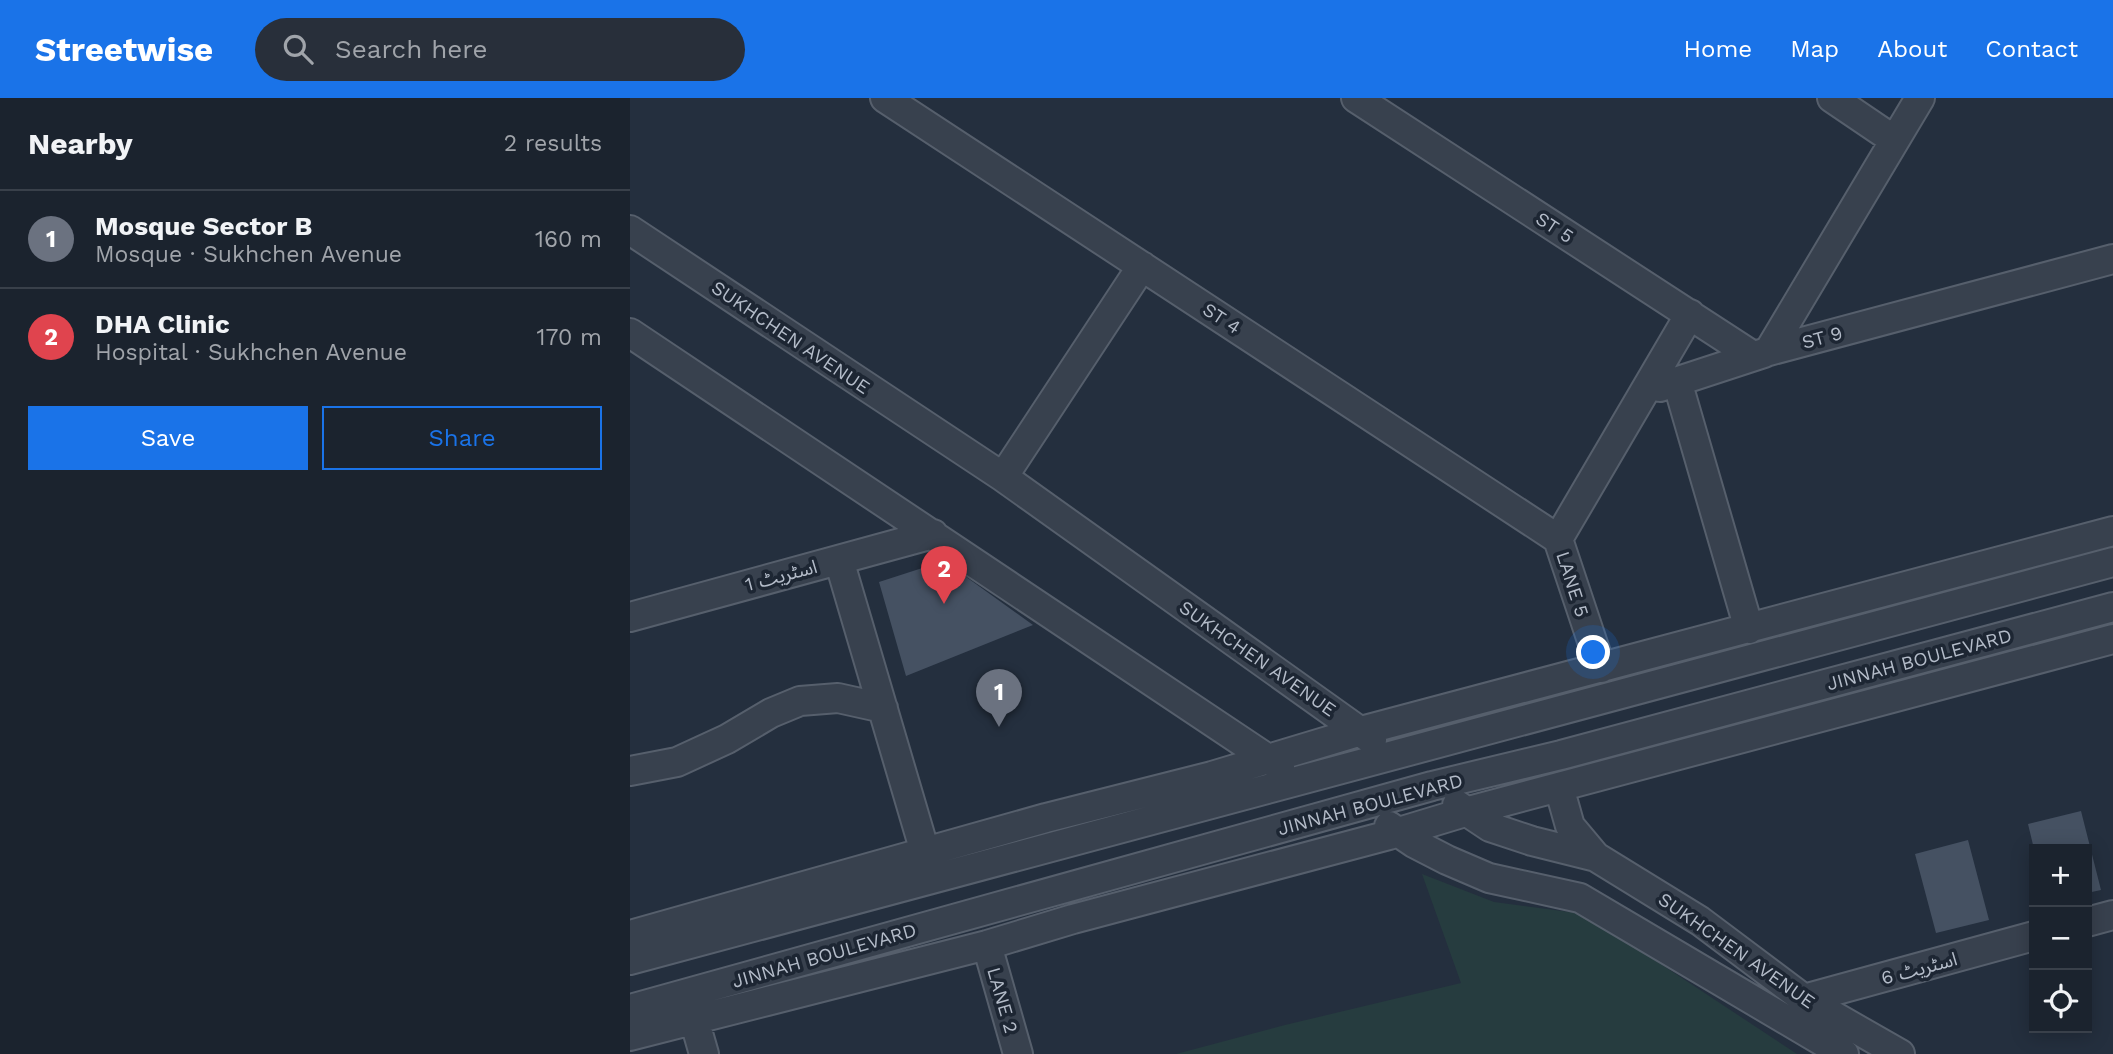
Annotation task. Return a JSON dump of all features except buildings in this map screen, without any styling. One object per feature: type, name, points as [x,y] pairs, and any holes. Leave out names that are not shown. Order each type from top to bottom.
[{"type":"street","name":"ST 4","points":[[885,98],[1558,539]]},
{"type":"street","name":"ST 5","points":[[1356,98],[1690,314],[1761,354]]},
{"type":"street","points":[[1832,98],[1894,140]]},
{"type":"street","name":"ST 9","points":[[1761,354],[1920,98]]},
{"type":"street","name":"SUKHCHEN AVENUE","points":[[630,230],[1003,477],[1361,731],[1465,812],[1490,827],[1596,857],[1700,921],[1804,999],[1900,1054]]},
{"type":"street","name":"ST 9","points":[[1761,354],[2113,259]]},
{"type":"street","points":[[1003,477],[1142,266]]},
{"type":"street","points":[[1558,539],[1690,314]]},
{"type":"street","name":"SUKHCHEN AVENUE","points":[[637,345],[933,534],[1300,781],[1357,807],[1447,860],[1489,877],[1580,898],[1844,1054]]},
{"type":"street","points":[[1644,392],[1761,354]]},
{"type":"street","points":[[1676,382],[1749,629]]},
{"type":"street","points":[[630,935],[1046,818],[1269,759],[1361,731],[2113,531]]},
{"type":"street","name":"اسٹریٹ 1","points":[[630,617],[933,534]]},
{"type":"street","name":"LANE 5","points":[[1558,539],[1601,668]]},
{"type":"street","points":[[839,560],[925,852]]},
{"type":"street","points":[[630,960],[2113,562]]},
{"type":"street","name":"JINNAH BOULEVARD","points":[[630,1009],[1432,786],[1561,755],[2113,607]]},
{"type":"street","points":[[630,1036],[987,946],[1073,919],[1465,812],[2113,639]]},
{"type":"street","points":[[630,771],[677,762],[727,740],[771,713],[800,701],[838,698],[883,709]]},
{"type":"street","points":[[1559,787],[1570,826],[1596,857]]},
{"type":"street","points":[[1046,818],[1055,847]]},
{"type":"street","points":[[1069,887],[1073,919]]},
{"type":"street","points":[[2092,921],[2113,915]]},
{"type":"street","name":"اسٹریٹ 6","points":[[1804,999],[2029,937]]},
{"type":"street","name":"LANE 2","points":[[987,946],[1018,1054]]},
{"type":"street","points":[[694,1019],[704,1054]]},
{"type":"green space","points":[[1422,874],[1494,902],[1585,914],[1797,1054],[1176,1054],[1461,983]]},
{"type":"place","name":"DHA Clinic","points":[[944,604]]},
{"type":"place","name":"Mosque Sector B","points":[[999,727]]}]
